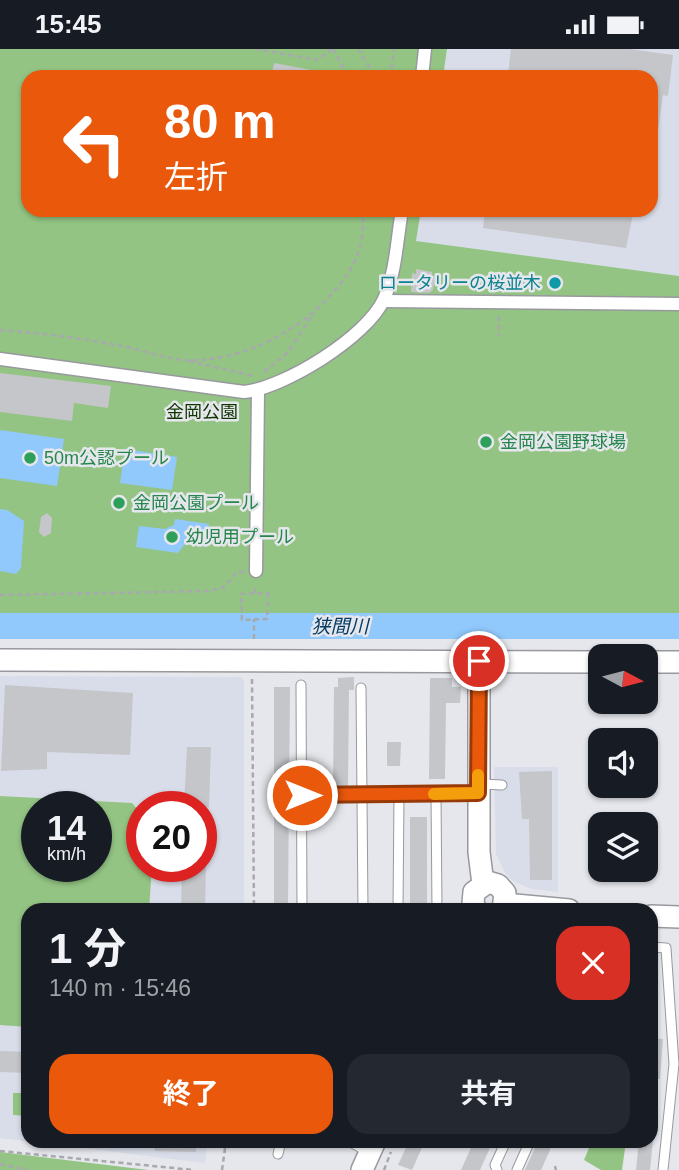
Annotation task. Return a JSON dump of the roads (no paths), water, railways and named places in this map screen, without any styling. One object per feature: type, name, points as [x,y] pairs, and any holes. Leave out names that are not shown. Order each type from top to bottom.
[{"type":"street","points":[[423,70],[425,49]]},
{"type":"street","points":[[0,359],[244,392],[258,391],[321,362],[370,319],[383,301],[394,266],[401,217]]},
{"type":"street","points":[[383,301],[679,304]]},
{"type":"street","points":[[256,571],[258,391]]},
{"type":"street","points":[[0,660],[588,662]]},
{"type":"street","points":[[479,661],[479,865],[483,884]]},
{"type":"street","points":[[658,662],[679,662]]},
{"type":"street","points":[[474,903],[472,897],[483,884],[493,883],[503,888],[505,903]]},
{"type":"street","points":[[658,916],[679,917]]},
{"type":"lane","points":[[301,685],[302,903]]},
{"type":"lane","points":[[361,688],[363,903]]},
{"type":"lane","points":[[302,795],[436,794],[502,785]]},
{"type":"lane","points":[[398,903],[399,794]]},
{"type":"lane","points":[[436,794],[437,903]]},
{"type":"lane","points":[[658,947],[666,948],[677,1066],[663,1170]]},
{"type":"lane","points":[[278,1154],[279,1148]]},
{"type":"lane","points":[[497,1170],[495,1165],[503,1148]]},
{"type":"lane","points":[[517,1170],[527,1148]]},
{"type":"water","name":"50m公認プール","points":[[0,430],[64,439],[57,486],[0,478]]},
{"type":"water","points":[[125,449],[177,457],[172,490],[120,483]]},
{"type":"water","points":[[0,509],[7,510],[24,521],[21,568],[16,574],[0,571]]},
{"type":"water","name":"幼児用プール","points":[[175,519],[209,524],[206,547],[185,544],[178,553],[136,547],[139,526],[165,529],[174,525]]},
{"type":"waterway","name":"狭間川","points":[[0,626],[679,626]]},
{"type":"place","name":"ロータリーの桜並木","points":[[555,283]]},
{"type":"place","name":"金岡公園野球場","points":[[486,442]]},
{"type":"place","name":"50m公認プール","points":[[30,458]]},
{"type":"place","name":"金岡公園プール","points":[[119,503]]},
{"type":"place","name":"幼児用プール","points":[[172,537]]},
{"type":"park label","name":"金岡公園","points":[[202,412]]}]
